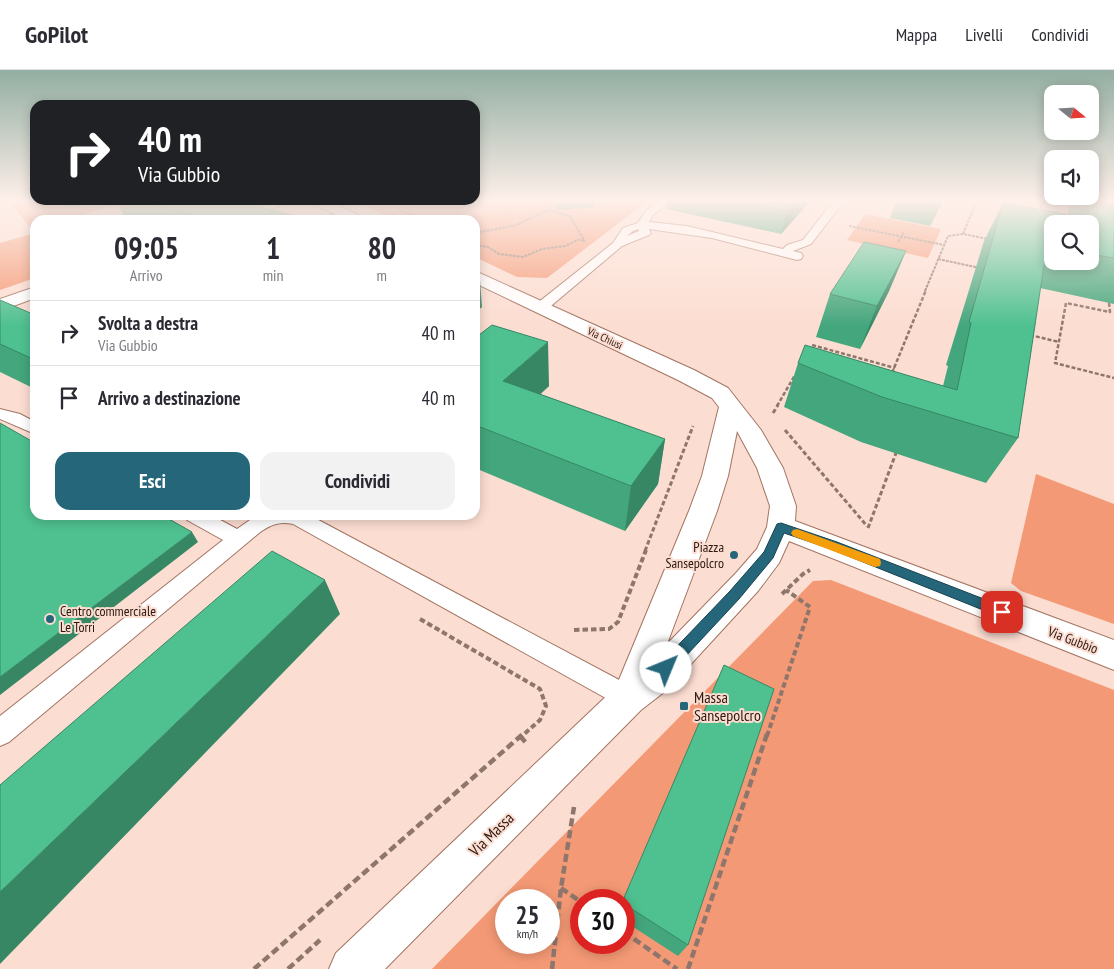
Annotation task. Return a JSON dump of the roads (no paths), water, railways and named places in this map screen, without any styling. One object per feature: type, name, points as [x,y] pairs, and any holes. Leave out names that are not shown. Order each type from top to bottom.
[{"type":"street","name":"Via Chiusi","points":[[480,278],[700,382],[720,394],[731,406]]},
{"type":"street","points":[[0,305],[30,297]]},
{"type":"street","points":[[629,698],[656,678],[747,582],[769,554],[781,527],[783,506],[770,468],[753,435],[731,406]]},
{"type":"street","points":[[629,698],[703,511],[715,476],[731,406]]},
{"type":"street","name":"Via Gubbio","points":[[781,527],[1114,655]]},
{"type":"street","name":"Via Massa","points":[[352,969],[566,786],[629,698]]},
{"type":"lane","points":[[540,308],[621,242]]},
{"type":"lane","points":[[737,242],[797,256]]},
{"type":"lane","points":[[785,253],[791,247],[807,242]]},
{"type":"lane","points":[[0,414],[14,418],[30,426]]},
{"type":"lane","points":[[203,520],[238,539]]},
{"type":"lane","points":[[0,733],[238,539],[265,520]]},
{"type":"lane","points":[[302,520],[629,698]]},
{"type":"place","name":"Piazza Sansepolcro","points":[[734,555]]},
{"type":"place","name":"Centro commerciale Le Torri","points":[[50,619]]},
{"type":"place","name":"Massa Sansepolcro","points":[[684,706]]}]
